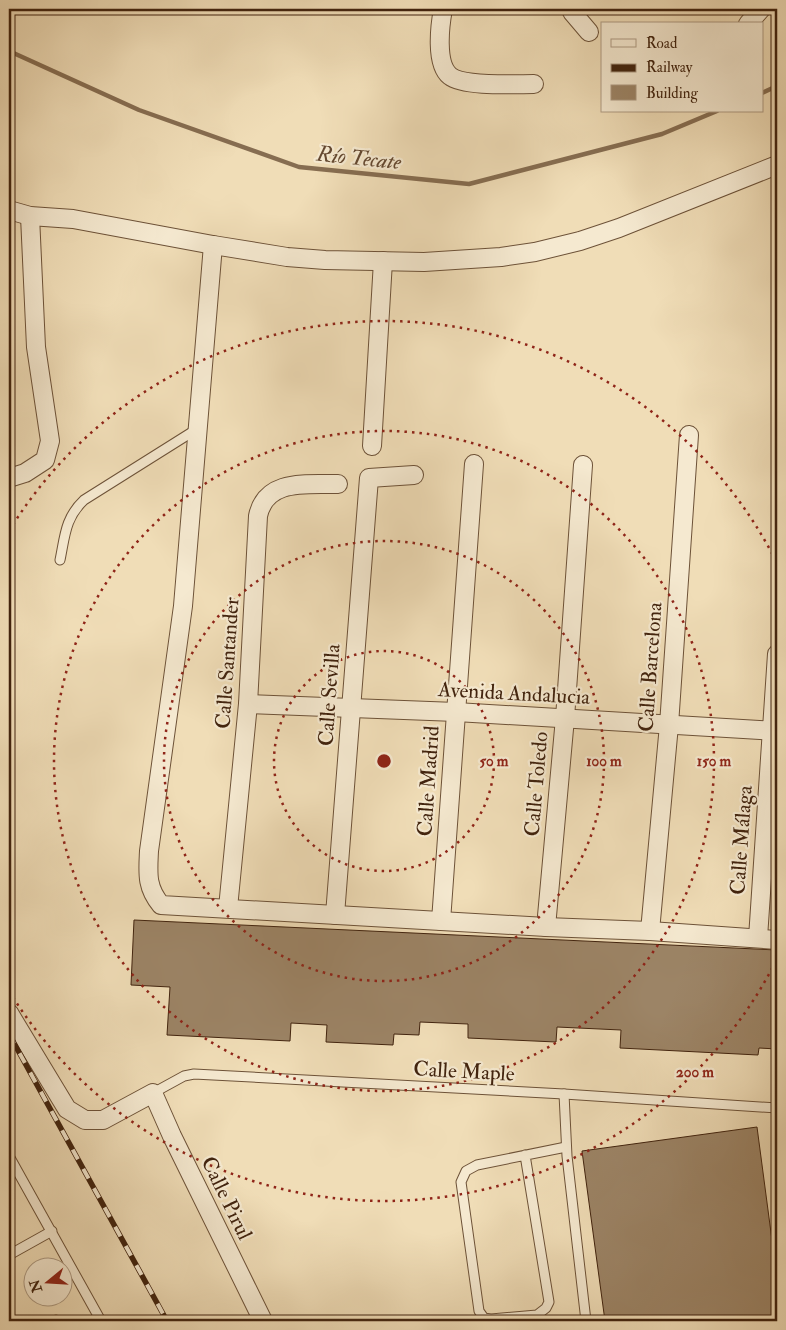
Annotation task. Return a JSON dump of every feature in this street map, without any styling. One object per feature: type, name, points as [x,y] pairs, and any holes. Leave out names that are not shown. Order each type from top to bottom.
[{"type":"street","points":[[443,9],[440,37],[442,63],[448,75],[457,81],[472,83],[534,84]]},
{"type":"street","points":[[572,9],[572,12],[589,32]]},
{"type":"street","points":[[750,22],[761,9]]},
{"type":"street","points":[[9,210],[30,216],[73,218],[212,245],[287,257],[324,260],[424,262],[501,257],[535,252],[580,241],[619,228],[777,165]]},
{"type":"street","points":[[9,478],[25,473],[45,460],[50,441],[36,347],[30,216]]},
{"type":"street","points":[[212,245],[182,606],[174,676],[157,786],[148,871],[149,885],[153,895],[161,905],[546,927],[650,931],[777,940]]},
{"type":"street","points":[[372,446],[383,261]]},
{"type":"street","name":"Calle Barcelona","points":[[650,931],[669,725],[689,435]]},
{"type":"street","name":"Calle Madrid","points":[[441,921],[474,464]]},
{"type":"street","name":"Calle Toledo","points":[[546,927],[565,718],[583,465]]},
{"type":"street","name":"Calle Sevilla","points":[[335,915],[368,478],[414,474]]},
{"type":"street","name":"Calle Santander","points":[[228,908],[248,704],[259,508],[266,498],[280,488],[338,484]]},
{"type":"street","name":"Calle Málaga","points":[[758,938],[774,730],[777,654]]},
{"type":"street","name":"Avenida Andalucia","points":[[248,704],[456,712],[774,730]]},
{"type":"street","points":[[9,1013],[67,1109],[85,1120],[103,1120],[153,1093]]},
{"type":"street","name":"Calle Pirul","points":[[153,1093],[172,1136],[263,1321]]},
{"type":"lane","points":[[60,560],[69,519],[75,508],[84,500],[197,429]]},
{"type":"lane","name":"Calle Maple","points":[[153,1093],[184,1076],[194,1074],[564,1094],[777,1108]]},
{"type":"lane","points":[[564,1094],[566,1146],[586,1321]]},
{"type":"lane","points":[[525,1155],[549,1302],[546,1308],[537,1315],[492,1320],[484,1318],[479,1311],[461,1182],[466,1171],[477,1165],[566,1146]]},
{"type":"lane","points":[[9,1156],[13,1171],[52,1231],[101,1321]]},
{"type":"lane","points":[[9,1255],[52,1231]]},
{"type":"building","points":[[134,920],[777,950],[777,1049],[759,1048],[758,1055],[620,1048],[621,1030],[557,1027],[556,1042],[468,1038],[468,1024],[420,1022],[419,1035],[394,1034],[393,1045],[326,1042],[327,1025],[291,1023],[290,1041],[167,1035],[170,987],[131,985]]},
{"type":"building","points":[[757,1127],[777,1278],[777,1321],[605,1321],[582,1151]]},
{"type":"waterway","name":"Río Tecate","points":[[9,51],[139,110],[299,167],[469,184],[662,134],[715,112]]},
{"type":"waterway","name":"Río Tecate","points":[[764,92],[777,86]]},
{"type":"railway","points":[[9,1034],[167,1321]]}]
